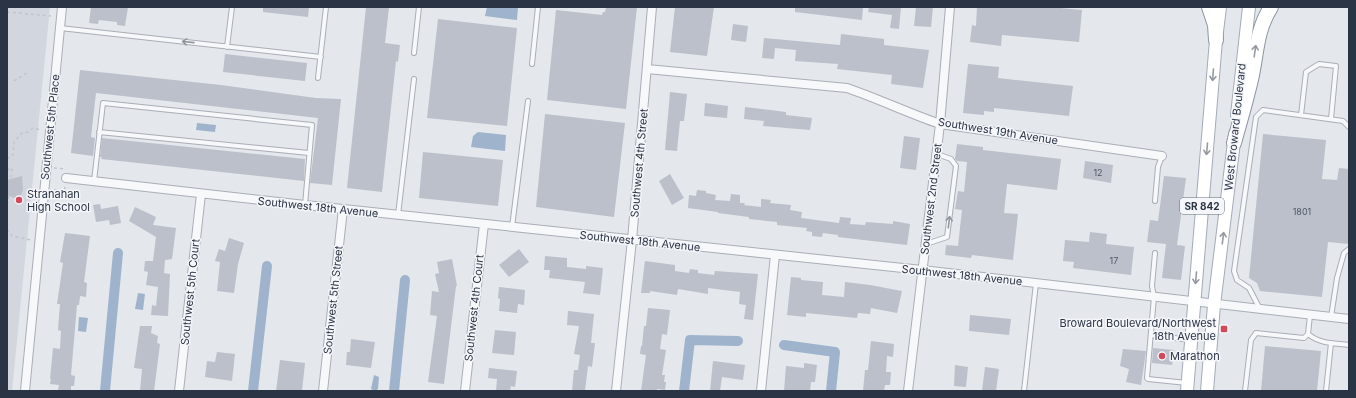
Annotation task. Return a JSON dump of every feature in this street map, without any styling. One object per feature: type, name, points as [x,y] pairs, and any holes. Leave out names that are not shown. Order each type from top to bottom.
[{"type":"highway","points":[[1209,7],[1215,25],[1216,40]]},
{"type":"highway","points":[[1234,143],[1252,74],[1257,39],[1263,22],[1272,7]]},
{"type":"main road","name":"SR 842","points":[[1187,387],[1220,7]]},
{"type":"main road","name":"West Broward Boulevard","points":[[1207,391],[1214,304],[1249,7]]},
{"type":"street","name":"Southwest 5th Place","points":[[25,391],[62,7]]},
{"type":"street","name":"Southwest 4th Street","points":[[616,391],[632,240],[652,7]]},
{"type":"street","name":"Southwest 2nd Street","points":[[908,391],[940,124],[950,7]]},
{"type":"street","name":"Southwest 19th Avenue","points":[[647,69],[847,88],[940,124],[1162,156]]},
{"type":"street","name":"Southwest 18th Avenue","points":[[66,178],[201,194],[922,270],[1349,320]]},
{"type":"street","name":"Southwest 5th Court","points":[[180,391],[201,194]]},
{"type":"street","name":"Southwest 5th Street","points":[[323,391],[344,209]]},
{"type":"street","name":"Southwest 4th Court","points":[[465,391],[484,224]]},
{"type":"street","points":[[761,391],[774,255]]},
{"type":"lane","points":[[227,47],[232,7]]},
{"type":"lane","points":[[318,78],[326,7]]},
{"type":"lane","points":[[414,54],[419,7]]},
{"type":"lane","points":[[532,64],[538,7]]},
{"type":"lane","points":[[60,28],[321,57]]},
{"type":"lane","points":[[1301,115],[1306,72],[1319,64],[1336,66],[1331,119]]},
{"type":"lane","points":[[398,215],[414,79]]},
{"type":"lane","points":[[512,227],[528,101]]},
{"type":"lane","points":[[94,181],[103,103],[312,125],[304,205]]},
{"type":"lane","points":[[1260,310],[1249,288],[1237,280],[1234,271],[1256,117],[1263,110],[1343,121],[1349,127]]},
{"type":"lane","points":[[99,132],[310,153]]},
{"type":"lane","points":[[925,244],[948,238],[956,166],[951,159],[936,153]]},
{"type":"lane","points":[[1155,200],[1158,167],[1162,156]]},
{"type":"lane","points":[[1331,317],[1337,278],[1344,253],[1349,249]]},
{"type":"lane","points":[[1155,253],[1152,286],[1154,297],[1148,379],[1187,387]]},
{"type":"lane","points":[[1024,391],[1036,284]]},
{"type":"lane","points":[[1245,391],[1251,340],[1253,335],[1256,333],[1304,338],[1308,334],[1310,315]]},
{"type":"lane","points":[[1308,334],[1314,340],[1349,345]]},
{"type":"lane","points":[[1151,335],[1191,340]]},
{"type":"lane","points":[[1326,391],[1331,343]]},
{"type":"path","points":[[7,12],[51,16]]},
{"type":"path","points":[[14,81],[26,73]]},
{"type":"path","points":[[7,159],[13,155],[14,142],[22,133],[28,132],[33,128],[41,130],[40,135]]},
{"type":"path","points":[[7,170],[12,168],[11,179]]},
{"type":"path","points":[[7,205],[9,196]]},
{"type":"path","points":[[7,217],[7,226]]},
{"type":"path","points":[[7,229],[12,236],[22,239],[32,240],[32,234]]},
{"type":"shaded area","name":"Stranahan High School","points":[[7,7],[50,7],[12,391],[7,391]]},
{"type":"water","points":[[487,7],[518,7],[517,20],[485,16]]},
{"type":"water","points":[[197,123],[216,125],[215,132],[196,130]]},
{"type":"water","points":[[478,132],[506,135],[505,151],[471,147],[473,136]]},
{"type":"water","points":[[138,293],[145,294],[143,310],[135,309]]},
{"type":"water","points":[[79,317],[88,318],[86,332],[78,331]]},
{"type":"water","points":[[374,375],[379,377],[378,389],[375,391],[371,389]]},
{"type":"building","points":[[91,7],[128,7],[125,26],[117,25],[117,22],[99,20],[98,24],[89,23]]},
{"type":"building","points":[[263,7],[309,7],[308,17],[263,12]]},
{"type":"building","points":[[366,7],[389,7],[385,43],[400,45],[398,62],[396,61],[382,192],[347,188]]},
{"type":"building","points":[[606,7],[637,7],[626,109],[547,100],[556,10],[602,15],[603,12],[605,12]]},
{"type":"building","points":[[675,7],[714,7],[707,56],[670,52]]},
{"type":"building","points":[[795,7],[863,7],[862,20],[795,12]]},
{"type":"building","points":[[869,7],[901,7],[899,29],[890,28],[892,15],[868,12]]},
{"type":"building","points":[[916,7],[933,7],[931,27],[914,26]]},
{"type":"building","points":[[977,7],[1049,7],[1082,10],[1079,42],[1002,35],[1001,46],[970,42],[972,25],[976,26]]},
{"type":"building","points":[[438,19],[517,28],[507,126],[427,118]]},
{"type":"building","points":[[733,24],[748,26],[746,42],[731,40]]},
{"type":"building","points":[[841,34],[884,39],[884,45],[929,50],[923,88],[891,84],[892,75],[837,69],[838,64],[795,61],[796,50],[775,48],[774,59],[762,58],[764,38],[840,45]]},
{"type":"building","points":[[225,54],[307,63],[305,81],[223,72]]},
{"type":"building","points":[[968,64],[999,67],[998,78],[1073,86],[1069,116],[994,108],[994,112],[984,111],[984,115],[963,113]]},
{"type":"building","points":[[80,70],[221,85],[316,98],[341,99],[332,185],[310,183],[318,118],[96,93],[91,137],[95,138],[93,156],[71,153]]},
{"type":"building","points":[[670,92],[687,94],[684,121],[680,121],[677,151],[665,150]]},
{"type":"building","points":[[705,103],[728,106],[727,118],[704,116]]},
{"type":"building","points":[[745,107],[786,112],[786,115],[812,118],[810,130],[763,126],[764,121],[744,119]]},
{"type":"building","points":[[545,114],[625,123],[614,217],[536,207]]},
{"type":"building","points":[[1263,134],[1326,140],[1322,179],[1337,180],[1339,168],[1349,169],[1349,244],[1328,242],[1322,297],[1260,291],[1257,283],[1249,278]]},
{"type":"building","points":[[904,136],[920,138],[916,170],[900,168]]},
{"type":"building","points":[[102,138],[305,159],[304,181],[101,159]]},
{"type":"building","points":[[957,144],[983,147],[983,150],[1061,159],[1057,190],[1007,184],[1004,213],[1018,214],[1013,260],[972,255],[971,258],[945,255],[946,245],[958,246],[962,210],[955,209],[958,191],[964,192],[967,162],[957,161],[955,159]]},
{"type":"building","points":[[423,152],[503,160],[498,206],[419,198]]},
{"type":"building","points":[[1085,161],[1113,165],[1111,183],[1083,178]]},
{"type":"building","points":[[670,174],[684,198],[672,205],[659,181]]},
{"type":"building","points":[[22,176],[23,190],[19,200],[7,195],[7,180]]},
{"type":"building","points":[[1164,176],[1186,178],[1177,245],[1185,246],[1181,280],[1162,278],[1166,244],[1147,242],[1150,220],[1158,221]]},
{"type":"building","points":[[697,190],[706,191],[706,193],[716,195],[715,200],[730,201],[731,194],[740,195],[740,203],[745,203],[744,205],[761,207],[761,199],[771,200],[770,203],[791,205],[790,210],[802,212],[801,218],[839,223],[840,217],[851,218],[850,224],[865,225],[866,222],[893,224],[893,221],[910,224],[907,245],[838,237],[838,235],[823,233],[822,237],[812,236],[812,232],[806,231],[807,228],[777,225],[777,222],[749,219],[749,217],[688,208],[689,195],[696,196]]},
{"type":"building","points":[[100,204],[101,209],[118,206],[121,223],[110,225],[109,220],[96,222],[93,205]]},
{"type":"building","points":[[135,207],[156,217],[153,225],[176,228],[172,259],[165,260],[164,273],[170,274],[168,316],[151,315],[152,305],[156,306],[158,287],[146,285],[148,272],[144,271],[145,261],[153,261],[156,237],[129,221]]},
{"type":"building","points":[[1090,232],[1107,234],[1106,244],[1134,247],[1131,275],[1073,268],[1074,262],[1063,261],[1065,240],[1089,242]]},
{"type":"building","points":[[65,233],[90,236],[84,282],[87,283],[86,297],[80,296],[79,305],[77,305],[71,375],[75,376],[74,386],[71,386],[71,391],[58,390],[59,385],[50,384],[53,348],[60,349],[61,331],[58,330],[60,304],[57,304],[63,263],[60,262]]},
{"type":"building","points":[[229,238],[244,243],[238,264],[234,293],[217,291],[220,262],[215,261],[219,249],[225,251]]},
{"type":"building","points":[[519,249],[529,262],[509,277],[499,265]]},
{"type":"building","points":[[545,256],[567,258],[567,267],[586,269],[586,266],[603,268],[600,295],[583,293],[585,282],[549,278],[550,270],[544,270]]},
{"type":"building","points":[[452,259],[457,286],[444,384],[428,382],[437,316],[430,315],[432,291],[439,292],[435,274],[439,273],[437,262]]},
{"type":"building","points":[[645,261],[675,265],[675,271],[689,273],[690,269],[698,270],[698,273],[714,275],[715,271],[758,274],[753,320],[744,319],[746,305],[739,304],[740,292],[708,288],[708,294],[678,289],[677,295],[650,291],[650,293],[641,293]]},
{"type":"building","points":[[791,277],[801,278],[801,280],[823,282],[822,295],[844,297],[845,282],[902,291],[897,313],[871,308],[870,314],[858,313],[857,318],[806,313],[806,317],[787,315]]},
{"type":"building","points":[[499,287],[525,290],[524,305],[518,304],[517,313],[499,311]]},
{"type":"building","points":[[648,308],[670,310],[667,335],[662,334],[660,349],[666,350],[662,375],[665,375],[665,390],[657,389],[657,391],[641,391],[646,355],[640,354]]},
{"type":"building","points":[[568,311],[594,314],[591,343],[595,343],[592,367],[588,366],[585,391],[572,391],[574,370],[578,370],[580,355],[574,354],[579,326],[567,325]]},
{"type":"building","points":[[970,315],[1011,319],[1009,335],[969,331]]},
{"type":"building","points":[[140,326],[152,326],[151,333],[158,336],[157,343],[160,344],[154,391],[140,391],[142,369],[134,368]]},
{"type":"building","points":[[495,330],[516,332],[514,355],[492,353]]},
{"type":"building","points":[[351,339],[375,342],[371,368],[346,365],[347,352],[350,352]]},
{"type":"building","points":[[871,341],[894,344],[893,357],[887,356],[886,372],[891,372],[890,385],[885,385],[884,391],[863,391],[865,370],[868,370]]},
{"type":"building","points":[[1265,346],[1321,351],[1317,391],[1261,391]]},
{"type":"building","name":"Marathon","points":[[1153,348],[1174,350],[1172,365],[1152,363]]},
{"type":"building","points":[[1123,349],[1146,351],[1141,385],[1126,382],[1129,369],[1120,366]]},
{"type":"building","points":[[217,352],[235,354],[232,381],[205,377],[207,361],[215,362]]},
{"type":"building","points":[[280,360],[305,363],[302,391],[276,391]]},
{"type":"building","points":[[713,361],[745,365],[743,380],[722,377],[720,391],[710,391]]},
{"type":"building","points":[[804,363],[817,365],[815,382],[811,382],[810,391],[784,391],[786,366],[804,368]]},
{"type":"building","points":[[955,365],[968,367],[966,387],[954,386]]},
{"type":"building","points":[[985,367],[999,369],[996,391],[982,391]]},
{"type":"building","points":[[489,368],[517,371],[515,387],[511,386],[510,391],[496,391],[497,379],[488,378]]},
{"type":"waterway","points":[[105,391],[118,253]]},
{"type":"waterway","points":[[253,391],[267,266]]},
{"type":"waterway","points":[[394,391],[405,280]]},
{"type":"waterway","points":[[684,391],[690,340],[738,341]]},
{"type":"waterway","points":[[784,345],[835,352],[831,391]]},
{"type":"place","name":"Stranahan High School","points":[[19,200]]},
{"type":"place","name":"Broward Boulevard/Northwest 18th Avenue","points":[[1224,329]]},
{"type":"place","name":"Marathon","points":[[1162,356]]}]
